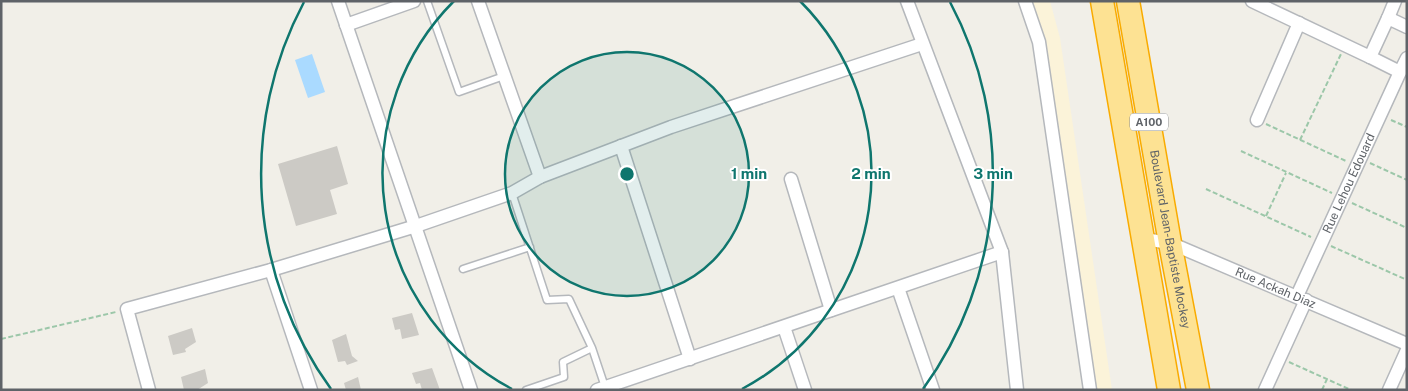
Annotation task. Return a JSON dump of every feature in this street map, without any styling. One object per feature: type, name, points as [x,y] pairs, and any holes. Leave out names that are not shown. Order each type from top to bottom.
[{"type":"highway","name":"Boulevard Jean-Baptiste Mockey","points":[[1102,1],[1169,390]]},
{"type":"highway","name":"Boulevard Jean-Baptiste Mockey","points":[[1128,1],[1170,243],[1198,390]]},
{"type":"street","points":[[338,1],[471,390]]},
{"type":"street","points":[[346,25],[414,1]]},
{"type":"street","points":[[478,1],[540,177]]},
{"type":"street","points":[[907,1],[1002,252],[1017,390]]},
{"type":"street","points":[[1025,1],[1039,42],[1090,390]]},
{"type":"street","points":[[1252,1],[1400,72]]},
{"type":"street","points":[[1370,57],[1396,1]]},
{"type":"street","points":[[1388,18],[1407,27]]},
{"type":"street","points":[[1257,120],[1299,23]]},
{"type":"street","points":[[149,390],[127,309],[271,270],[416,226],[512,193],[540,177],[671,127],[922,44]]},
{"type":"street","name":"Rue Lehou Edouard","points":[[1265,390],[1280,358],[1322,242],[1407,58]]},
{"type":"street","points":[[622,146],[690,359]]},
{"type":"street","points":[[791,179],[831,310]]},
{"type":"street","name":"Rue Ackah Diaz","points":[[1144,239],[1170,243],[1407,344]]},
{"type":"street","points":[[601,388],[1002,252]]},
{"type":"street","points":[[271,270],[311,390]]},
{"type":"street","points":[[898,288],[933,390]]},
{"type":"street","points":[[784,327],[805,390]]},
{"type":"street","points":[[1389,390],[1407,350]]},
{"type":"lane","points":[[428,1],[459,92],[504,76]]},
{"type":"lane","points":[[512,193],[546,300],[569,299],[592,348],[601,388]]},
{"type":"lane","points":[[462,269],[530,246]]},
{"type":"lane","points":[[526,390],[564,377],[563,362],[592,348]]},
{"type":"path","points":[[1300,140],[1345,45]]},
{"type":"path","points":[[1380,116],[1407,128]]},
{"type":"path","points":[[1257,120],[1300,140],[1407,180]]},
{"type":"path","points":[[1241,151],[1407,228]]},
{"type":"path","points":[[1266,216],[1287,172]]},
{"type":"path","points":[[1206,189],[1407,280]]},
{"type":"path","points":[[1,339],[127,309]]},
{"type":"path","points":[[1280,358],[1351,390]]},
{"type":"path","points":[[1322,390],[1327,379]]},
{"type":"sand","points":[[1031,1],[1050,1],[1060,38],[1112,390],[1097,390],[1044,39]]},
{"type":"water","points":[[312,54],[325,92],[308,98],[295,60]]},
{"type":"building","points":[[337,146],[348,184],[330,190],[337,214],[296,226],[278,164]]},
{"type":"building","points":[[412,313],[419,335],[402,339],[400,329],[395,330],[392,318]]},
{"type":"building","points":[[192,328],[196,342],[185,349],[186,352],[173,355],[168,336]]},
{"type":"building","points":[[346,334],[352,356],[358,361],[347,365],[345,361],[338,362],[332,340]]},
{"type":"building","points":[[432,368],[440,390],[422,390],[420,383],[416,384],[412,373]]},
{"type":"building","points":[[205,369],[208,383],[197,390],[184,390],[181,377]]},
{"type":"building","points":[[358,377],[361,390],[346,390],[344,383]]}]
